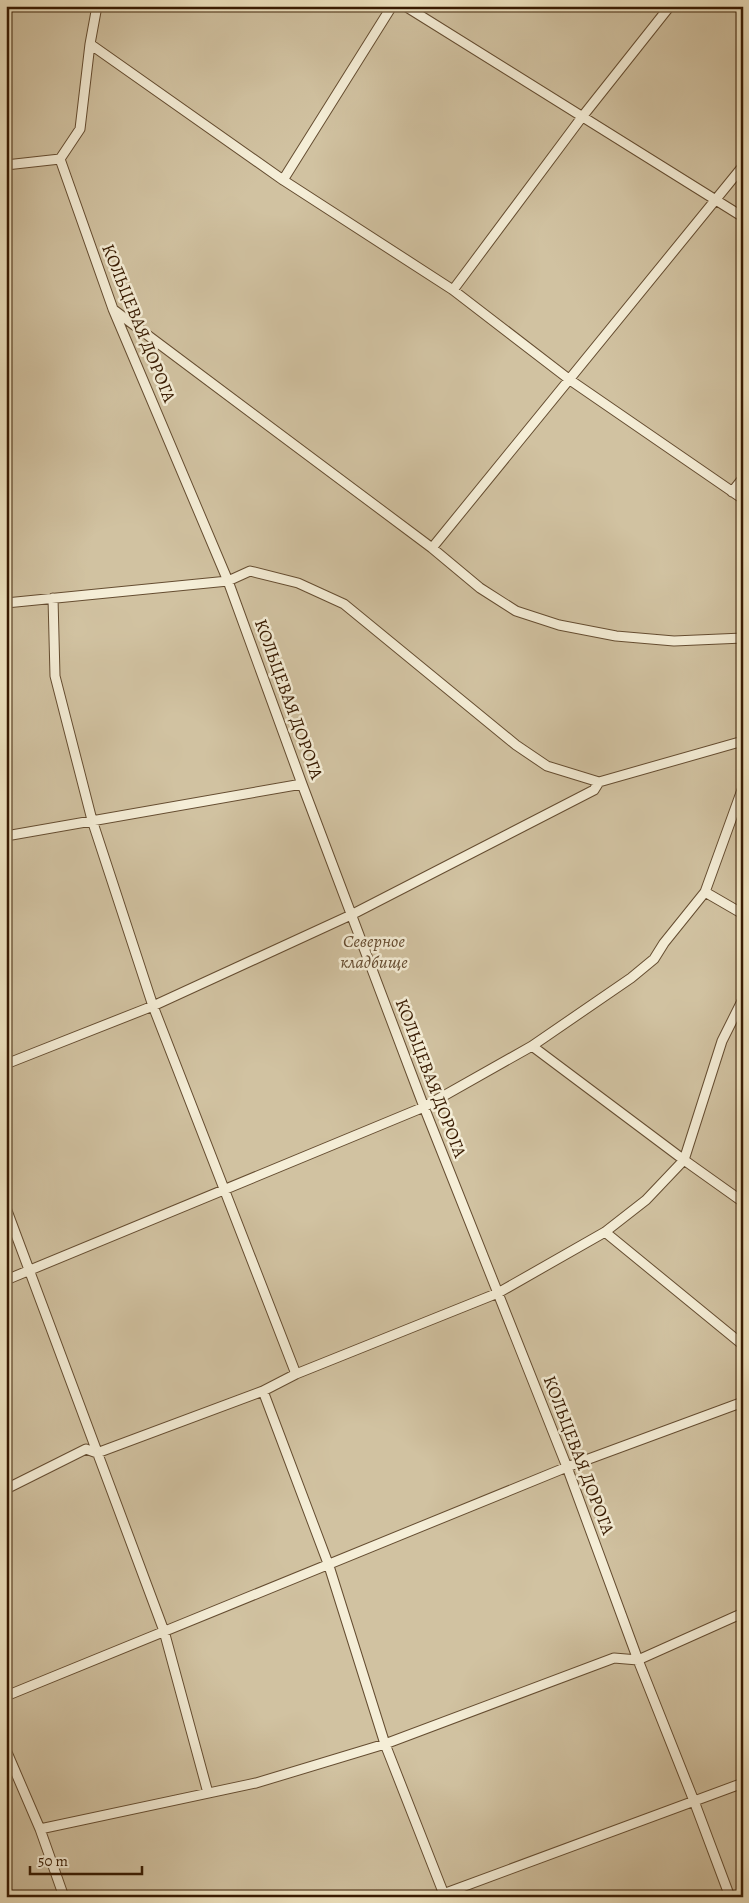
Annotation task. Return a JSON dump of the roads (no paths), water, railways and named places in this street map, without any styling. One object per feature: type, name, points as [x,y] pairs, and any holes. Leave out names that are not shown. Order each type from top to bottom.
[{"type":"lane","points":[[6,165],[60,159],[80,129],[90,44],[97,6]]},
{"type":"lane","points":[[283,180],[392,6]]},
{"type":"lane","points":[[405,6],[743,217]]},
{"type":"lane","points":[[453,290],[582,116],[670,6]]},
{"type":"lane","points":[[90,44],[283,180],[453,290],[570,380],[743,499]]},
{"type":"lane","name":"КОЛЬЦЕВАЯ ДОРОГА","points":[[60,159],[113,309],[228,580],[302,784],[424,1107],[567,1468],[638,1660],[730,1897]]},
{"type":"lane","points":[[432,548],[743,166]]},
{"type":"lane","points":[[113,309],[432,548],[480,588],[516,611],[559,625],[616,636],[674,641],[743,638]]},
{"type":"lane","points":[[732,492],[743,478]]},
{"type":"lane","points":[[6,603],[228,580],[250,571],[298,583],[344,604],[516,745],[547,766],[599,782],[743,741]]},
{"type":"lane","points":[[53,598],[55,676],[92,820],[153,1006],[296,1374]]},
{"type":"lane","points":[[6,1064],[153,1006],[351,915],[594,790],[599,782]]},
{"type":"lane","points":[[6,836],[302,784]]},
{"type":"lane","points":[[6,1280],[224,1188],[424,1107],[532,1046],[631,978],[654,959],[664,943],[705,892],[743,787]]},
{"type":"lane","points":[[705,892],[743,914]]},
{"type":"lane","points":[[6,1489],[86,1449],[97,1453],[262,1391],[296,1374],[498,1293],[605,1232],[646,1200],[684,1160],[722,1042],[743,999]]},
{"type":"lane","points":[[532,1046],[743,1202]]},
{"type":"lane","points":[[6,1208],[164,1631],[208,1793]]},
{"type":"lane","points":[[605,1232],[743,1344]]},
{"type":"lane","points":[[262,1391],[329,1566],[385,1744],[442,1896],[743,1782]]},
{"type":"lane","points":[[6,1696],[567,1468],[743,1402]]},
{"type":"lane","points":[[40,1829],[256,1783],[385,1744],[614,1658],[638,1660],[743,1613]]},
{"type":"lane","points":[[6,1750],[40,1829],[64,1897]]},
{"type":"park label","name":"Северное кладбище","points":[[374,951]]}]
